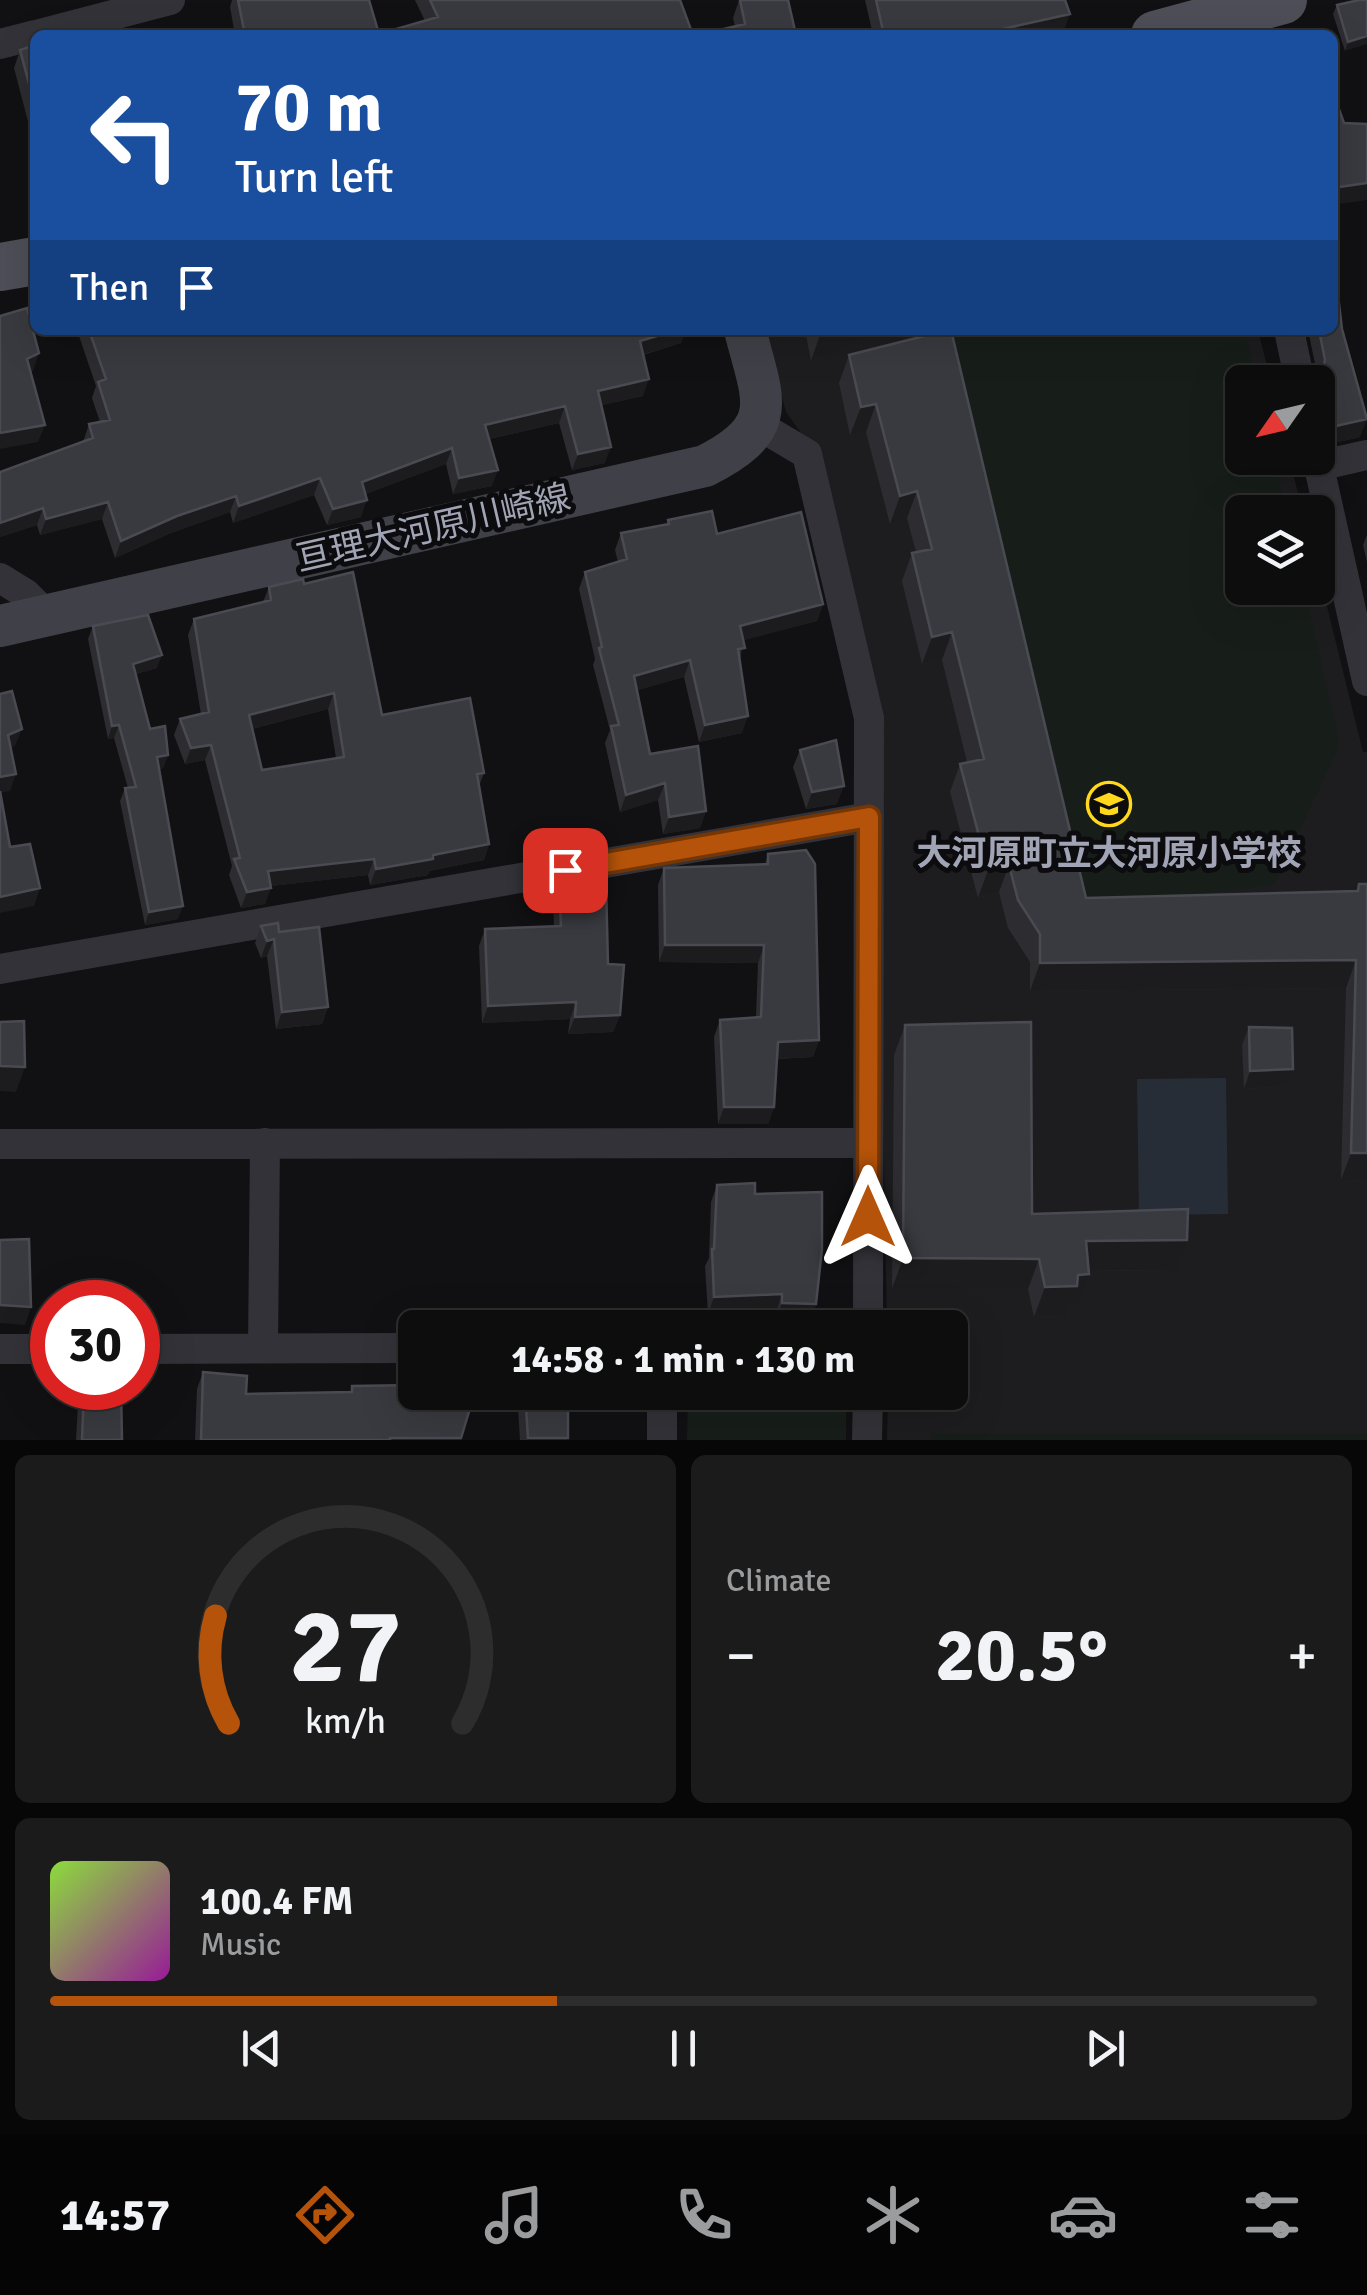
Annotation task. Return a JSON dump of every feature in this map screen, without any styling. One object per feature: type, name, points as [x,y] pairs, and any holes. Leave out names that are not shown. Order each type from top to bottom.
[{"type":"main road","points":[[1176,30],[1258,10]]},
{"type":"main road","points":[[0,267],[30,262]]},
{"type":"street","points":[[54,30],[170,0]]},
{"type":"street","points":[[0,44],[30,36]]},
{"type":"street","points":[[746,335],[762,399],[758,425],[807,454],[869,718],[868,1310]]},
{"type":"street","points":[[1289,335],[1296,365]]},
{"type":"street","name":"亘理大河原川崎線","points":[[0,626],[705,466],[741,443],[758,425]]},
{"type":"street","points":[[1335,460],[1367,455]]},
{"type":"street","points":[[1321,475],[1361,625],[1367,681]]},
{"type":"street","points":[[0,578],[26,594],[47,615]]},
{"type":"street","points":[[0,969],[869,817]]},
{"type":"street","points":[[263,1348],[265,1143]]},
{"type":"street","points":[[0,1144],[868,1143]]},
{"type":"street","points":[[160,1349],[398,1348]]},
{"type":"street","points":[[0,1349],[30,1349]]},
{"type":"street","points":[[662,1410],[662,1440]]},
{"type":"street","points":[[868,1410],[868,1440]]},
{"type":"shaded area","name":"大河原町立大河原小学校","points":[[765,335],[1259,335],[1267,365],[1225,365],[1225,475],[1293,475],[1299,495],[1225,495],[1225,605],[1327,605],[1363,752],[1367,752],[1367,1440],[887,1440],[888,1410],[968,1410],[968,1310],[887,1310],[875,721],[814,451],[786,412]]},
{"type":"shaded area","points":[[959,335],[1246,335],[1253,365],[1225,365],[1225,475],[1278,475],[1283,495],[1225,495],[1225,605],[1308,605],[1340,744],[1274,885],[1086,910],[945,350]]},
{"type":"shaded area","points":[[1226,1078],[1228,1214],[1139,1215],[1137,1079]]},
{"type":"shaded area","points":[[688,1410],[846,1410],[846,1440],[687,1440]]},
{"type":"shaded area","points":[[931,1433],[1367,1433],[1367,1440],[931,1440]]},
{"type":"building","points":[[238,0],[369,0],[378,30],[244,30]]},
{"type":"building","points":[[430,0],[680,0],[691,30],[393,30],[438,17]]},
{"type":"building","points":[[740,0],[788,0],[795,30],[719,30],[745,24]]},
{"type":"building","points":[[876,0],[1065,0],[1070,14],[998,30],[883,30]]},
{"type":"building","points":[[1367,0],[1367,36],[1348,42],[1337,5]]},
{"type":"building","points":[[30,47],[30,87],[20,50]]},
{"type":"building","points":[[1338,106],[1344,123],[1367,124],[1367,183],[1338,187]]},
{"type":"building","points":[[1338,295],[1342,329],[1367,419],[1336,426],[1335,365],[1324,365],[1320,335],[1338,335]]},
{"type":"building","points":[[27,308],[30,335],[34,335],[39,353],[27,359],[45,425],[0,433],[0,316]]},
{"type":"building","points":[[91,335],[660,335],[640,341],[649,379],[598,391],[611,447],[578,454],[565,406],[485,425],[498,470],[459,478],[452,448],[362,482],[367,500],[333,509],[320,478],[239,506],[236,496],[121,541],[108,502],[46,519],[43,508],[0,523],[0,472],[93,438],[89,424],[110,420],[98,382],[106,379]]},
{"type":"building","points":[[931,335],[952,335],[1086,898],[1358,891],[1359,884],[1367,884],[1367,1153],[1351,1153],[1356,960],[1040,963],[1040,934],[1018,900],[1009,865],[988,870],[960,764],[984,759],[952,632],[932,637],[912,553],[932,549],[917,491],[900,496],[876,404],[861,407],[849,355]]},
{"type":"building","points":[[712,511],[717,534],[801,512],[823,604],[740,626],[745,648],[738,649],[748,716],[705,725],[690,660],[634,676],[650,754],[698,746],[706,811],[669,817],[665,783],[626,795],[611,726],[619,725],[585,572],[627,559],[621,533]]},
{"type":"building","points":[[353,572],[382,715],[470,698],[484,773],[477,774],[489,844],[376,869],[374,859],[268,871],[271,888],[247,892],[234,859],[240,858],[211,745],[191,748],[180,719],[209,712],[194,619],[271,600],[269,587],[303,579],[304,584]],"holes":[[[334,693],[344,757],[262,770],[249,715]]]},
{"type":"building","points":[[148,615],[162,655],[133,664],[150,729],[165,726],[168,755],[157,757],[183,906],[149,912],[125,788],[136,787],[119,725],[112,726],[93,626]]},
{"type":"building","points":[[12,691],[22,729],[8,735],[16,774],[0,777],[0,694]]},
{"type":"building","points":[[836,740],[844,786],[812,792],[800,750]]},
{"type":"building","points":[[0,791],[10,847],[30,844],[40,888],[0,897]]},
{"type":"building","points":[[806,850],[815,864],[819,1040],[778,1042],[774,1107],[724,1107],[720,1020],[761,1017],[764,945],[665,945],[664,868],[768,864],[768,854]]},
{"type":"building","points":[[559,880],[606,882],[608,964],[624,965],[620,1015],[575,1017],[576,1002],[488,1006],[485,929],[561,926]]},
{"type":"building","points":[[278,923],[279,932],[319,927],[328,1007],[282,1012],[274,939],[267,941],[261,926]]},
{"type":"building","points":[[24,1021],[25,1067],[0,1066],[0,1022]]},
{"type":"building","points":[[1031,1022],[1032,1214],[1188,1209],[1187,1240],[1086,1241],[1089,1274],[1078,1275],[1077,1286],[1045,1287],[1039,1259],[903,1258],[905,1025]]},
{"type":"building","points":[[1249,1027],[1292,1028],[1293,1069],[1250,1071]]},
{"type":"building","points":[[755,1183],[755,1194],[822,1192],[822,1249],[816,1304],[782,1303],[782,1294],[714,1297],[712,1249],[717,1185]]},
{"type":"building","points":[[29,1239],[30,1307],[0,1305],[0,1240]]},
{"type":"building","points":[[203,1372],[247,1376],[246,1394],[352,1392],[352,1386],[398,1385],[398,1410],[470,1410],[461,1438],[201,1440]]},
{"type":"building","points":[[83,1410],[121,1410],[122,1440],[82,1440]]},
{"type":"building","points":[[526,1410],[568,1410],[568,1438],[528,1438]]},
{"type":"place","name":"大河原町立大河原小学校","points":[[1109,804]]},
{"type":"route","points":[[565,870],[869,817],[868,1217]]}]
